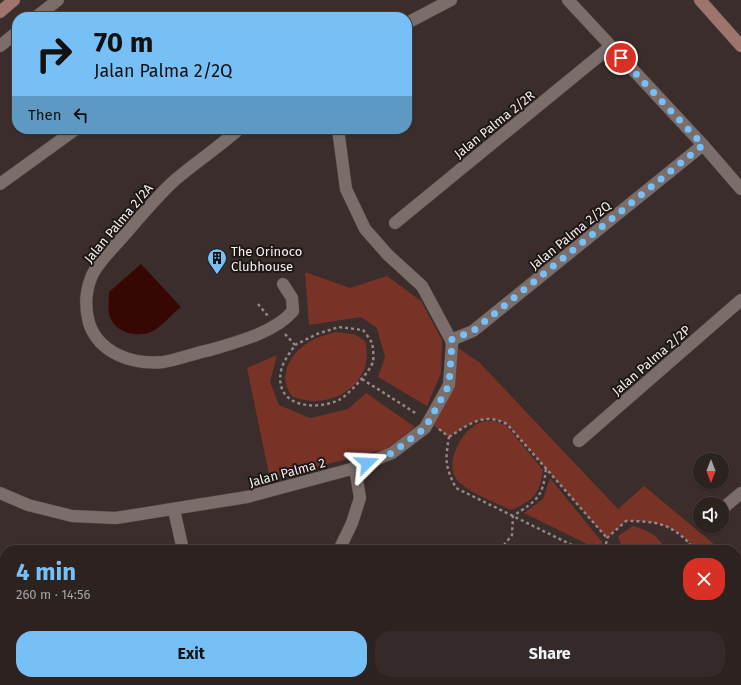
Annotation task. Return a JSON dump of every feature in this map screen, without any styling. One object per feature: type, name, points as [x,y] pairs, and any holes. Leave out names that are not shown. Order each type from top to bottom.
[{"type":"street","points":[[0,12],[14,0]]},
{"type":"street","points":[[42,12],[58,0]]},
{"type":"street","points":[[412,20],[450,0]]},
{"type":"street","points":[[568,0],[610,47],[703,145],[741,189]]},
{"type":"street","points":[[700,0],[741,46]]},
{"type":"street","points":[[0,46],[12,36]]},
{"type":"street","name":"Jalan Palma 2/2R","points":[[395,223],[610,47]]},
{"type":"street","points":[[0,184],[69,134]]},
{"type":"street","name":"Jalan Palma 2/2A","points":[[233,134],[174,181],[154,201],[112,249],[91,277],[86,296],[87,316],[92,333],[101,344],[114,354],[143,361],[162,362],[244,341],[285,320],[293,310],[292,298],[283,284]]},
{"type":"street","name":"Jalan Palma 2","points":[[0,493],[28,504],[72,516],[116,518],[174,510],[247,496],[355,468],[392,453],[425,428],[449,385],[451,340],[422,286],[388,255],[365,229],[346,189],[339,134]]},
{"type":"street","name":"Jalan Palma 2/2Q","points":[[451,340],[473,331],[703,145]]},
{"type":"street","name":"Jalan Palma 2/2P","points":[[579,441],[741,300]]},
{"type":"street","points":[[341,545],[352,523],[360,498],[355,468]]},
{"type":"street","points":[[729,503],[741,493]]},
{"type":"street","points":[[174,510],[182,545]]},
{"type":"path","points":[[258,304],[275,325],[295,345]]},
{"type":"path","points":[[339,327],[363,330],[372,343],[373,362],[362,380],[340,400],[315,406],[304,406],[285,395],[280,380],[283,363],[295,345],[317,334],[339,327]]},
{"type":"path","points":[[362,380],[429,422],[449,437]]},
{"type":"path","points":[[572,545],[456,488],[446,469],[446,452],[449,437],[470,423],[482,419],[497,418],[507,424],[607,538]]},
{"type":"path","points":[[513,516],[529,506],[540,496],[545,483],[546,467]]},
{"type":"path","points":[[504,545],[512,535],[513,516]]},
{"type":"path","points":[[606,545],[607,538],[626,521],[649,521],[666,525],[681,534],[690,544],[689,545]]},
{"type":"shaded area","points":[[141,264],[181,307],[153,331],[133,334],[120,329],[111,320],[109,314],[109,292]]},
{"type":"shaded area","points":[[305,272],[350,288],[387,276],[421,301],[442,340],[441,373],[427,406],[378,377],[385,357],[377,328],[361,317],[309,325]]},
{"type":"shaded area","points":[[335,332],[354,334],[365,341],[367,356],[364,370],[357,382],[347,391],[335,397],[321,401],[306,400],[292,396],[286,381],[286,373],[291,359],[296,352],[309,342],[318,337]]},
{"type":"shaded area","points":[[452,344],[479,362],[618,509],[644,486],[693,527],[693,533],[701,533],[715,545],[688,545],[690,543],[676,531],[661,524],[645,522],[626,521],[607,538],[507,424],[491,419],[484,419],[470,424],[449,437],[429,422],[449,385]]},
{"type":"shaded area","points":[[277,355],[270,382],[279,405],[310,418],[348,409],[366,393],[415,427],[386,449],[270,479],[247,368]]},
{"type":"shaded area","points":[[487,421],[495,421],[507,426],[543,470],[540,485],[534,496],[530,500],[511,510],[480,496],[463,486],[454,475],[452,468],[455,452],[463,436],[475,425]]},
{"type":"shaded area","points":[[550,478],[602,542],[602,545],[589,545],[524,513],[543,499]]},
{"type":"shaded area","points":[[633,526],[652,534],[662,545],[621,545],[618,536]]},
{"type":"place","name":"The Orinoco Clubhouse","points":[[217,275]]},
{"type":"route","points":[[367,463],[392,453],[425,428],[449,385],[451,340],[473,331],[703,145],[621,58]]}]
